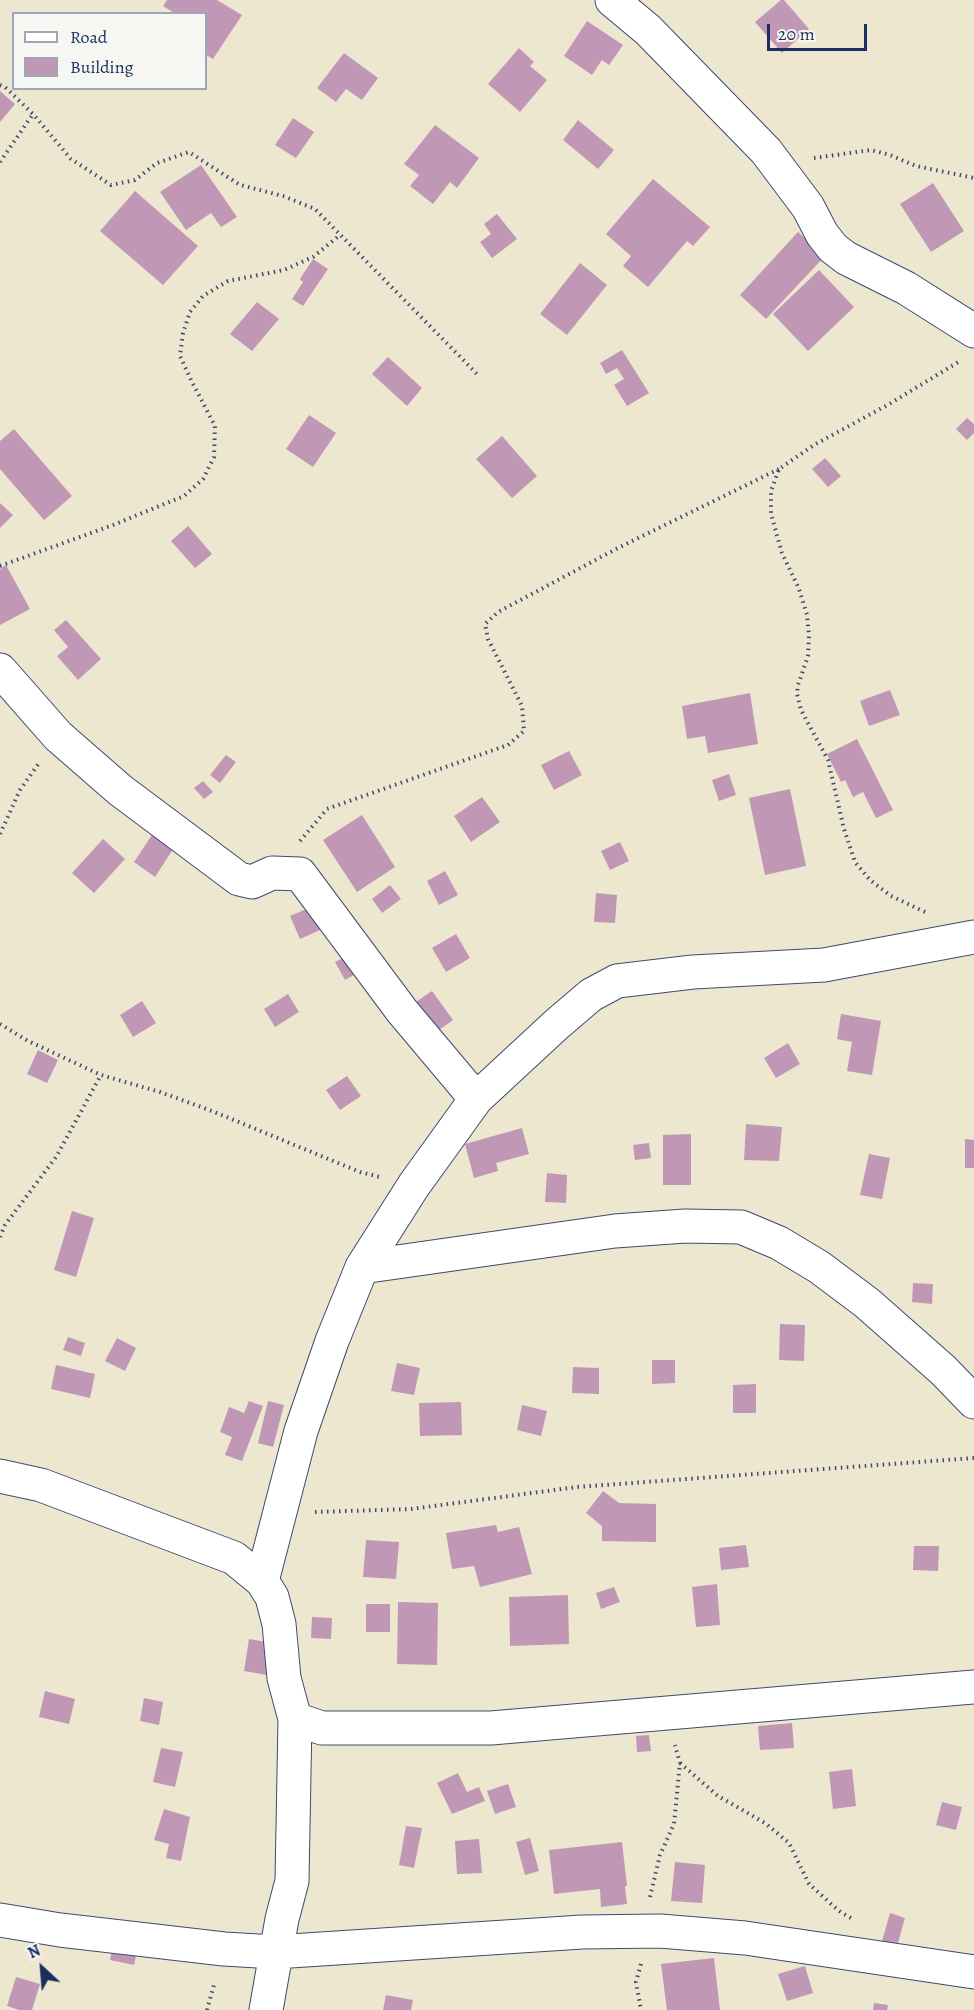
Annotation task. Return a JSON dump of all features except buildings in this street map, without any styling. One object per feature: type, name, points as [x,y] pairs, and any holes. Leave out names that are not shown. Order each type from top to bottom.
[{"type":"street","points":[[612,0],[648,30],[766,151],[808,207],[832,248],[846,258],[906,288],[969,345]]},
{"type":"street","points":[[0,670],[58,736],[120,790],[240,879],[252,882],[272,873],[300,874],[402,1011],[476,1099]]},
{"type":"street","points":[[262,1581],[301,1431],[332,1341],[362,1268],[414,1185],[476,1099],[557,1024],[591,995],[617,981],[693,972],[824,965],[974,937]]},
{"type":"street","points":[[362,1268],[615,1231],[685,1226],[741,1227],[779,1243],[827,1273],[867,1304],[943,1370],[974,1402]]},
{"type":"street","points":[[0,1476],[41,1485],[234,1558],[262,1581],[272,1597],[279,1624],[284,1678],[295,1719],[292,1881],[275,1952],[266,2010]]},
{"type":"street","points":[[295,1719],[322,1728],[491,1728],[974,1687]]},
{"type":"street","points":[[0,1920],[60,1930],[275,1952],[582,1932],[660,1931],[745,1938],[974,1971]]},
{"type":"path","points":[[0,85],[33,114],[71,159],[111,185],[135,180],[157,163],[189,152],[240,185],[283,196],[315,209],[478,375]]},
{"type":"path","points":[[0,162],[33,114]]},
{"type":"path","points":[[766,151],[799,159],[871,150],[916,166],[974,178]]},
{"type":"path","points":[[0,566],[113,525],[184,496],[203,479],[214,457],[215,426],[180,356],[183,333],[190,312],[203,296],[228,281],[284,270],[313,257],[340,235]]},
{"type":"path","points":[[272,873],[327,809],[508,745],[524,731],[522,706],[488,639],[485,624],[498,612],[618,548],[779,469],[814,445],[891,403],[969,345]]},
{"type":"path","points":[[779,469],[771,491],[771,514],[782,553],[799,589],[807,615],[809,636],[808,656],[797,694],[801,710],[828,760],[837,806],[855,862],[870,880],[891,896],[933,915]]},
{"type":"path","points":[[0,834],[20,789],[58,736]]},
{"type":"path","points":[[0,1024],[28,1041],[101,1075],[212,1111],[360,1172],[414,1185]]},
{"type":"path","points":[[0,1237],[2,1224],[56,1156],[101,1075]]},
{"type":"path","points":[[278,1513],[411,1509],[577,1487],[974,1458]]},
{"type":"path","points":[[642,2010],[636,1982],[642,1962],[660,1931],[650,1907],[651,1895],[660,1855],[674,1824],[680,1763],[675,1741],[663,1712]]},
{"type":"path","points":[[680,1763],[718,1796],[765,1823],[789,1842],[809,1884],[839,1911],[856,1920]]}]
